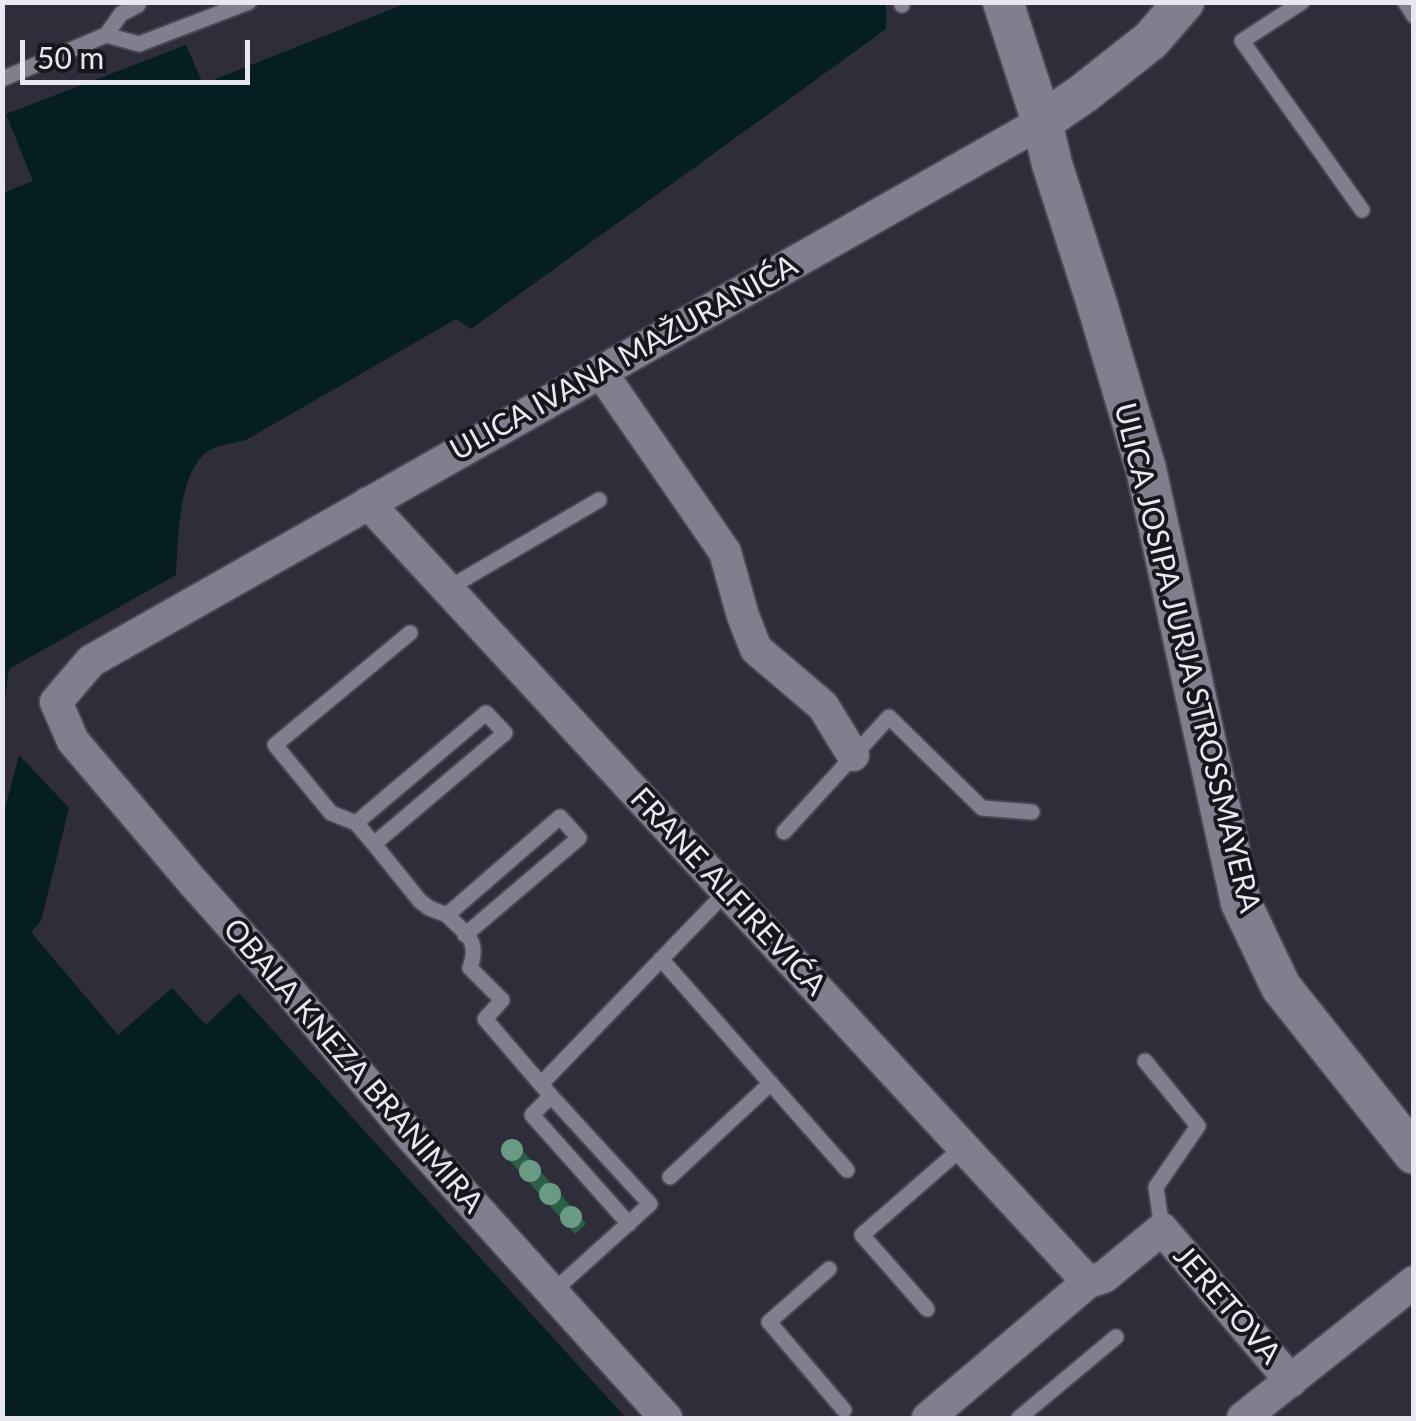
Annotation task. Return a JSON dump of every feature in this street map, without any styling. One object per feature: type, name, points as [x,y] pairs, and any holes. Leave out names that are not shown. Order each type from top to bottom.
[{"type":"street","name":"ULICA JOSIPA JURJA STROSSMAYERA","points":[[1004,2],[1146,470],[1241,903],[1282,987],[1414,1154]]},
{"type":"street","name":"ULICA IVANA MAŽURANIĆA","points":[[56,702],[91,661],[1042,122],[1151,40],[1184,2]]},
{"type":"street","points":[[600,371],[725,552],[756,649],[823,706],[853,755]]},
{"type":"street","name":"FRANE ALFIREVIĆA","points":[[368,503],[1088,1282]]},
{"type":"street","name":"OBALA KNEZA BRANIMIRA","points":[[56,702],[73,741],[120,797],[410,1135],[666,1418]]},
{"type":"street","points":[[934,1417],[979,1367],[1088,1282],[1104,1277],[1162,1229]]},
{"type":"street","name":"JERETOVA","points":[[1162,1229],[1291,1381]]},
{"type":"street","points":[[1243,1418],[1414,1282]]},
{"type":"lane","points":[[106,35],[139,44],[248,2]]},
{"type":"lane","points":[[1302,2],[1242,41],[1362,210]]},
{"type":"lane","points":[[1405,2],[1414,16]]},
{"type":"lane","points":[[2,79],[106,35],[121,14],[138,6]]},
{"type":"lane","points":[[447,589],[598,500]]},
{"type":"lane","points":[[410,633],[275,745],[332,813],[356,823],[420,900],[447,914],[474,945],[470,968],[502,1000],[484,1019],[650,1204],[553,1293]]},
{"type":"lane","points":[[356,823],[486,714],[505,734],[374,844]]},
{"type":"lane","points":[[784,832],[889,717],[982,808],[1032,812]]},
{"type":"lane","points":[[447,914],[560,817],[578,838],[465,934]]},
{"type":"lane","points":[[629,1224],[532,1115],[547,1089],[727,891]]},
{"type":"lane","points":[[662,959],[847,1170]]},
{"type":"lane","points":[[1145,1061],[1198,1126],[1156,1187],[1162,1229]]},
{"type":"lane","points":[[670,1178],[771,1083]]},
{"type":"lane","points":[[928,1308],[862,1235],[963,1147]]},
{"type":"lane","points":[[829,1268],[769,1322],[844,1410]]},
{"type":"lane","points":[[1019,1418],[1116,1337]]},
{"type":"green space","points":[[512,1138],[586,1224],[575,1234],[500,1150]]},
{"type":"shaded area","points":[[407,3],[886,3],[886,29],[471,329],[456,319],[246,440],[207,452],[197,462],[185,492],[176,575],[9,669],[3,712],[3,193],[33,181],[6,114],[186,45],[203,84]]},
{"type":"shaded area","points":[[19,755],[69,808],[41,921],[31,932],[118,1035],[172,988],[206,1025],[239,993],[626,1418],[3,1418],[2,819]]}]
